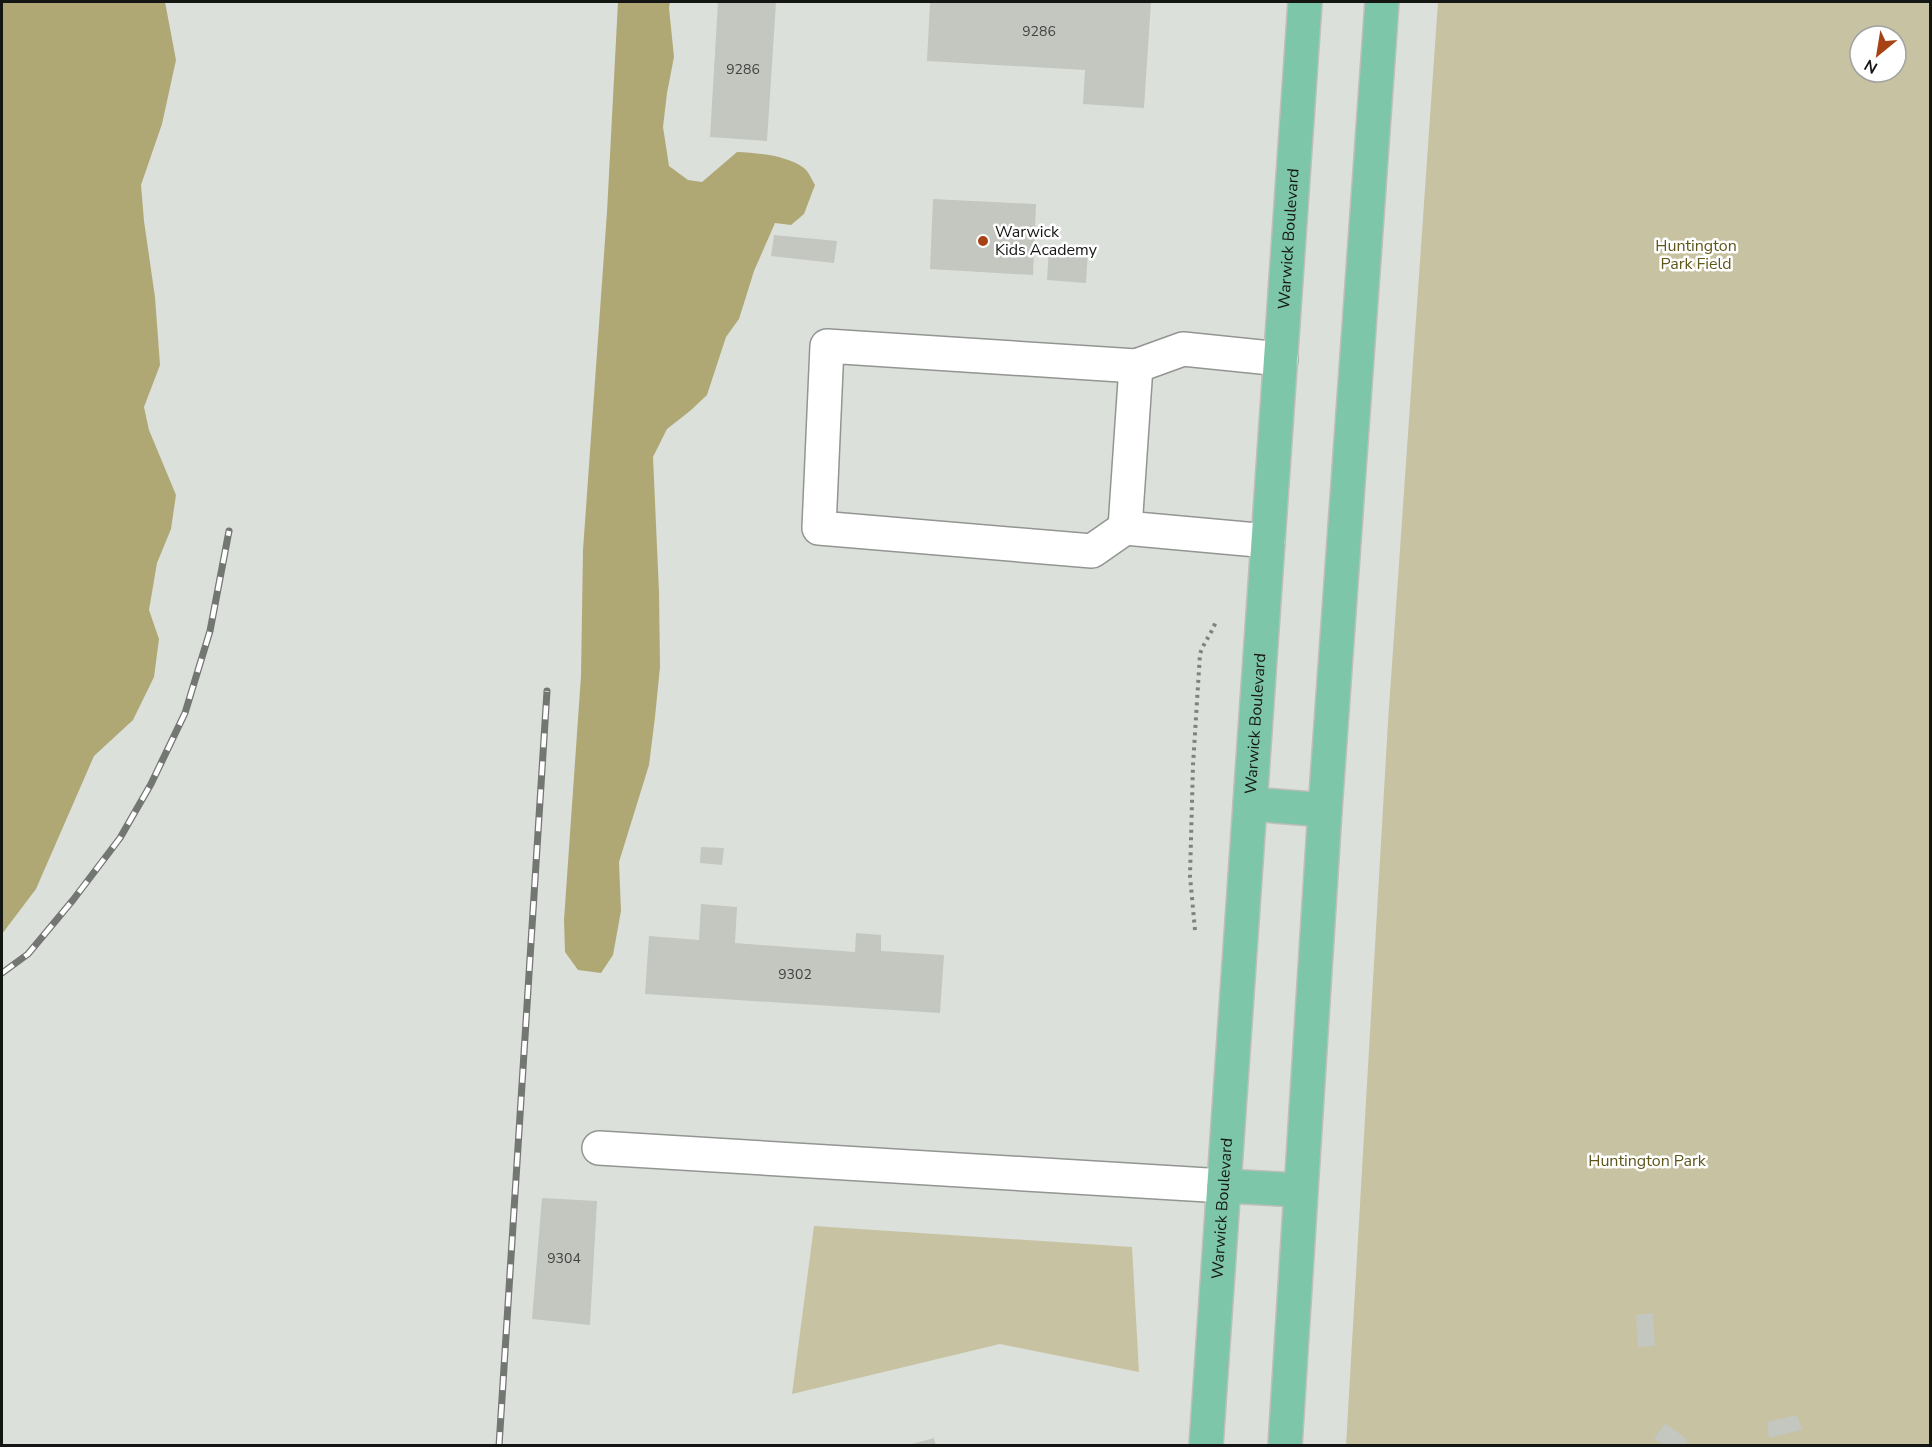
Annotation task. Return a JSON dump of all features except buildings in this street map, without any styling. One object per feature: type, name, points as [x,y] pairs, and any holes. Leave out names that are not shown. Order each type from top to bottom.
[{"type":"main road","name":"Warwick Boulevard","points":[[1206,1446],[1305,2]]},
{"type":"main road","points":[[1285,1446],[1324,810],[1382,2]]},
{"type":"main road","points":[[1250,804],[1324,810]]},
{"type":"main road","points":[[1224,1186],[1300,1190]]},
{"type":"lane","points":[[1268,541],[1125,528],[1092,551],[819,528],[827,346],[1136,366],[1183,349],[1281,359]]},
{"type":"lane","points":[[1125,528],[1136,366]]},
{"type":"lane","points":[[599,1148],[1224,1186]]},
{"type":"path","points":[[1195,930],[1190,876],[1193,765],[1200,654],[1216,621]]},
{"type":"green space","name":"Huntington Park","points":[[1438,2],[1930,2],[1930,1445],[1346,1446],[1388,722]]},
{"type":"green space","points":[[814,1226],[1132,1247],[1139,1372],[1000,1344],[792,1394]]},
{"type":"shaded area","points":[[2,2],[165,2],[176,60],[162,124],[141,185],[155,297],[160,365],[144,407],[149,430],[176,495],[171,529],[157,563],[149,610],[159,639],[154,677],[133,720],[94,756],[36,889],[2,934]]},
{"type":"shaded area","points":[[618,2],[670,2],[674,57],[663,127],[669,166],[688,180],[702,182],[737,152],[763,154],[780,157],[797,164],[806,170],[815,185],[804,214],[791,225],[775,223],[754,271],[739,319],[726,337],[707,395],[667,429],[653,457],[660,667],[655,717],[649,765],[619,862],[621,911],[613,955],[601,973],[578,970],[565,952],[564,920],[581,676],[583,550],[607,212]]},
{"type":"railway","points":[[2,973],[28,954],[73,900],[120,838],[151,784],[185,713],[210,631],[229,531]]},
{"type":"railway","points":[[499,1446],[547,691]]},
{"type":"place","name":"Warwick Kids Academy","points":[[983,241]]},
{"type":"park label","name":"Huntington Park Field","points":[[1696,255]]}]
